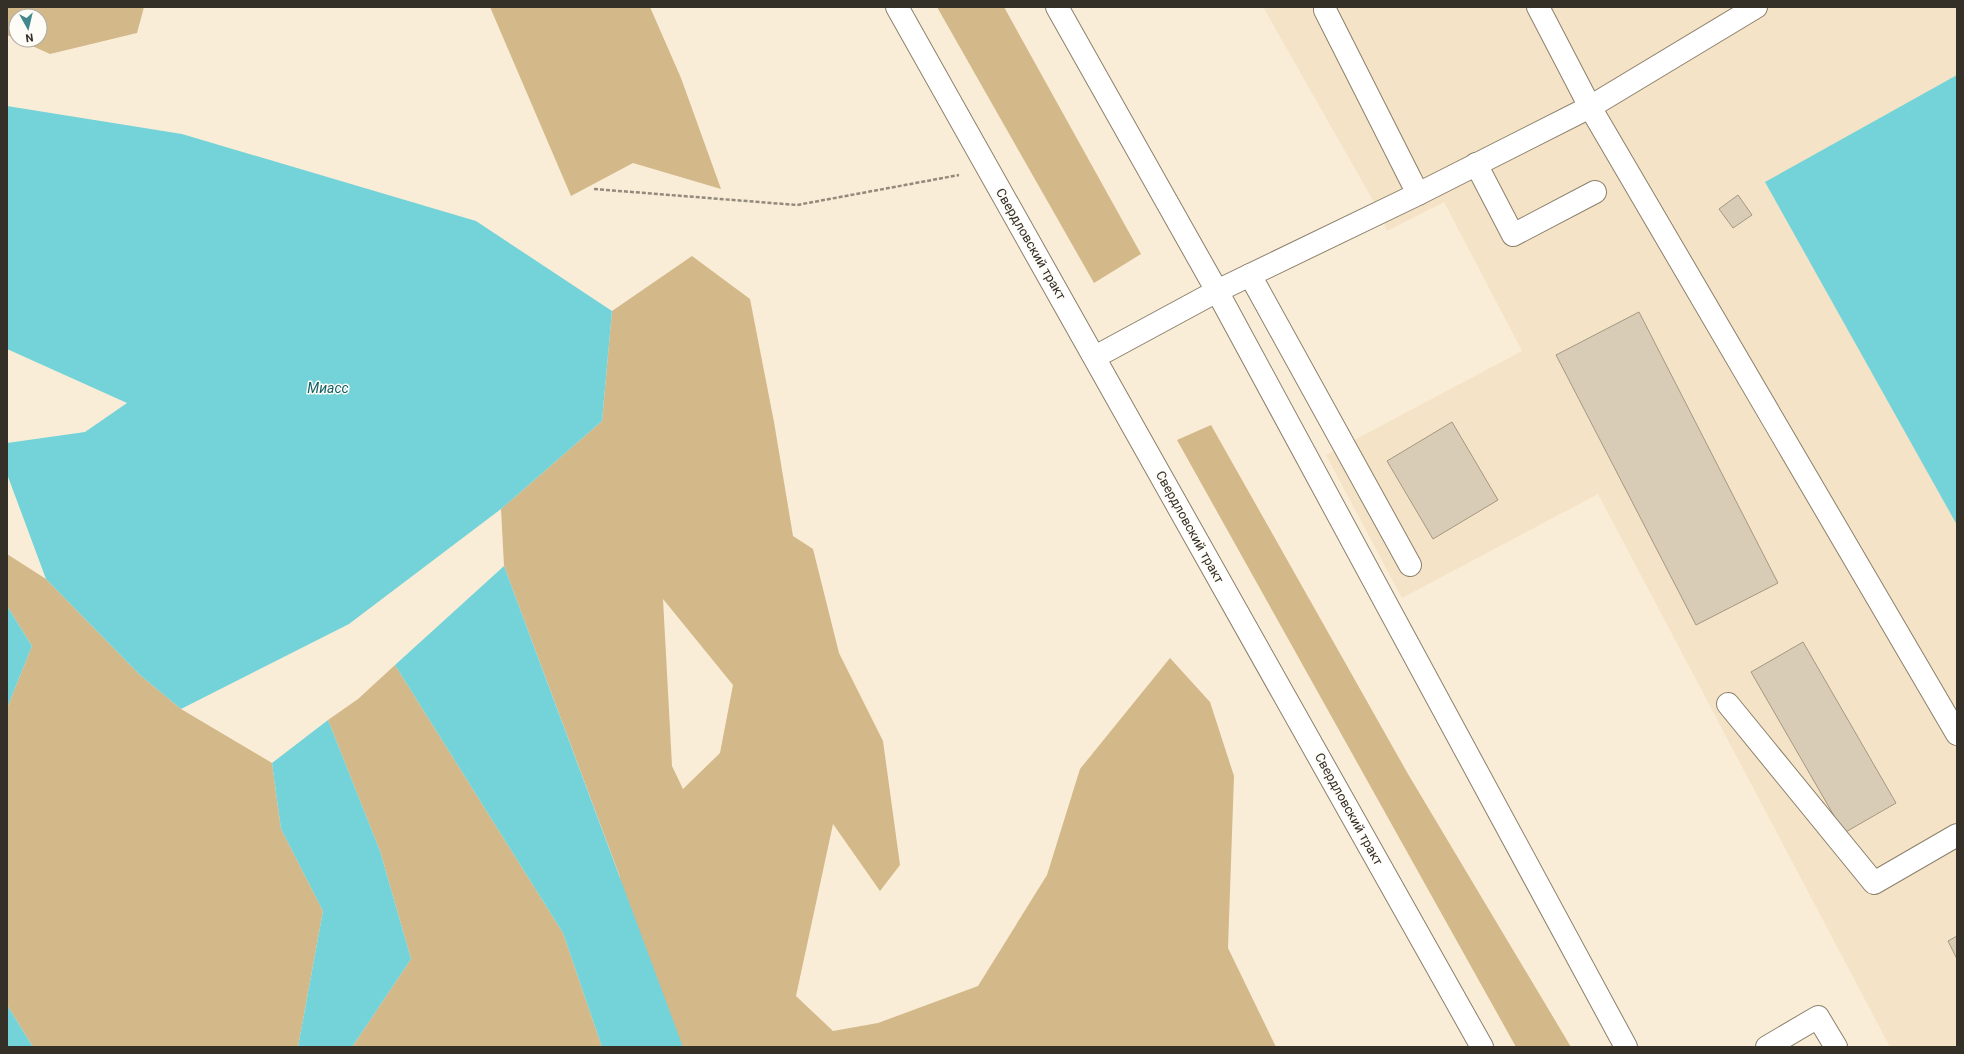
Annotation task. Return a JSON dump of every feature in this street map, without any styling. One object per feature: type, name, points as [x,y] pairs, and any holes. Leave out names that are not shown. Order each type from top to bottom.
[{"type":"main road","name":"Свердловский тракт","points":[[897,7],[1095,356],[1482,1047]]},
{"type":"main road","points":[[1057,7],[1217,291],[1626,1047]]},
{"type":"main road","points":[[1325,7],[1325,10],[1418,194]]},
{"type":"main road","points":[[1538,7],[1590,107],[1957,734]]},
{"type":"main road","points":[[1095,356],[1217,291],[1418,194],[1590,107],[1756,7]]},
{"type":"main road","points":[[1476,164],[1513,235],[1595,192]]},
{"type":"main road","points":[[1250,275],[1410,565]]},
{"type":"main road","points":[[1728,704],[1874,883],[1957,835]]},
{"type":"main road","points":[[1767,1047],[1818,1017],[1836,1047]]},
{"type":"path","points":[[594,189],[797,205],[989,170]]},
{"type":"shaded area","points":[[7,7],[144,7],[137,33],[50,54],[37,48],[48,48],[48,8],[8,8],[7,35]]},
{"type":"shaded area","points":[[490,7],[650,7],[681,78],[721,189],[633,163],[571,196]]},
{"type":"shaded area","points":[[937,7],[1004,7],[1141,254],[1094,283]]},
{"type":"shaded area","points":[[1263,7],[1957,7],[1957,1047],[1890,1047],[1598,494],[1402,598],[1326,455],[1522,351],[1444,202],[1387,231],[1379,211]]},
{"type":"shaded area","points":[[692,256],[750,299],[774,422],[793,536],[813,549],[839,653],[883,741],[900,865],[880,891],[833,824],[796,996],[833,1031],[878,1023],[978,986],[1047,875],[1080,769],[1170,658],[1210,702],[1234,776],[1228,948],[1276,1047],[661,1047],[615,903],[620,877],[504,566],[501,509],[602,421],[612,311]],"holes":[[[663,599],[733,685],[720,753],[683,789],[672,766]]]},
{"type":"shaded area","points":[[1211,425],[1408,774],[1571,1047],[1516,1047],[1177,440]]},
{"type":"shaded area","points":[[7,554],[46,579],[140,675],[181,709],[272,763],[281,829],[323,911],[298,1047],[33,1047],[7,1005],[7,708],[32,646],[7,606]]},
{"type":"shaded area","points":[[395,665],[563,933],[602,1047],[352,1047],[411,959],[380,851],[328,720],[358,699]]},
{"type":"water","points":[[1957,75],[1957,525],[1765,182]]},
{"type":"water","name":"Миасс","points":[[7,106],[182,134],[476,221],[612,311],[602,421],[501,509],[349,624],[181,709],[140,675],[46,579],[7,474],[7,443],[85,432],[127,403],[7,349]]},
{"type":"water","points":[[504,566],[683,1047],[602,1047],[563,933],[395,665]]},
{"type":"water","points":[[7,606],[32,646],[7,708]]},
{"type":"water","points":[[328,720],[380,851],[411,959],[352,1047],[298,1047],[323,911],[281,829],[272,763]]},
{"type":"water","points":[[7,1005],[33,1047],[7,1047]]},
{"type":"building","points":[[1738,195],[1752,215],[1733,228],[1719,209]]},
{"type":"building","points":[[1639,312],[1778,583],[1696,625],[1556,355]]},
{"type":"building","points":[[1452,422],[1498,500],[1433,539],[1387,461]]},
{"type":"building","points":[[1803,642],[1896,803],[1844,833],[1751,672]]},
{"type":"building","points":[[1957,936],[1957,959],[1948,941]]}]
